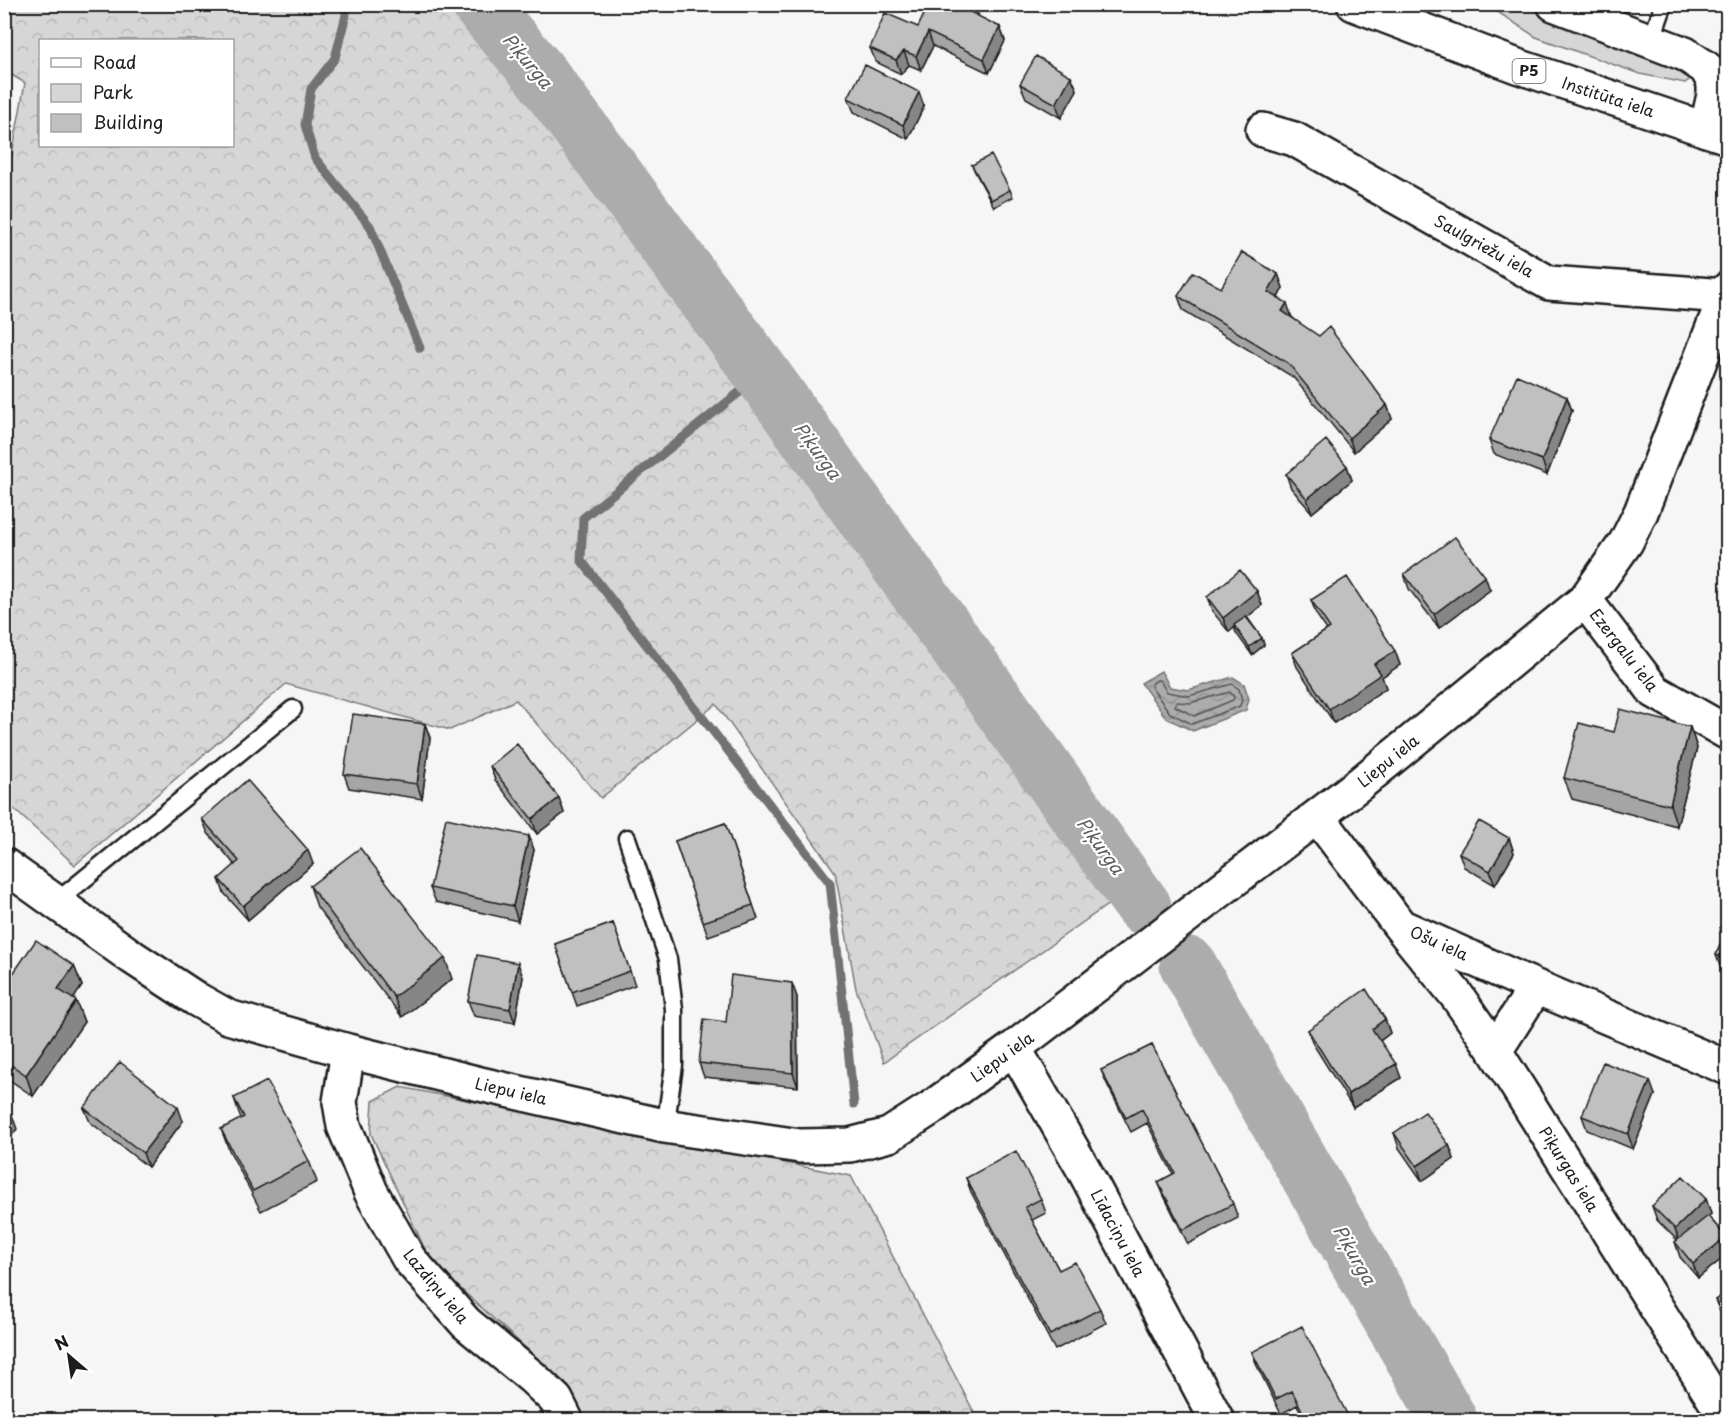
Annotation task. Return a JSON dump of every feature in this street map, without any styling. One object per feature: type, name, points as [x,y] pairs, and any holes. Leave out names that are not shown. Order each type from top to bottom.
[{"type":"street","name":"Institūta iela","points":[[1354,4],[1517,66],[1717,133]]},
{"type":"street","points":[[1554,4],[1685,54],[1706,68],[1714,82],[1717,133]]},
{"type":"street","name":"Saulgriežu iela","points":[[1263,130],[1294,139],[1549,283],[1726,293]]},
{"type":"street","name":"Liepu iela","points":[[4,865],[195,999],[228,1017],[348,1051],[480,1084],[664,1125],[800,1146],[850,1145],[889,1135],[932,1108],[1014,1048],[1318,817],[1585,600],[1626,542],[1641,512],[1726,293]]},
{"type":"street","name":"Ezergalu iela","points":[[1585,600],[1654,691],[1728,733]]},
{"type":"street","name":"Ošu iela","points":[[1318,817],[1400,926],[1536,987],[1728,1068]]},
{"type":"street","name":"Piķurgas iela","points":[[1400,926],[1457,996],[1495,1051],[1727,1420]]},
{"type":"street","points":[[1495,1051],[1536,987]]},
{"type":"street","name":"Līdaciņu iela","points":[[1014,1048],[1084,1170],[1217,1420]]},
{"type":"street","name":"Lazdiņu iela","points":[[348,1051],[340,1102],[344,1126],[371,1192],[409,1259],[466,1323],[556,1400],[566,1420]]},
{"type":"lane","points":[[1651,41],[1664,4]]},
{"type":"lane","points":[[56,902],[292,709]]},
{"type":"lane","points":[[627,838],[668,959],[674,1009],[674,1065],[664,1125]]},
{"type":"green space","points":[[5,4],[510,5],[1150,875],[884,1062],[856,989],[835,872],[716,704],[601,798],[516,700],[450,730],[286,684],[75,865],[5,801],[4,199],[25,83],[5,71]]},
{"type":"green space","points":[[1487,5],[1525,5],[1678,63],[1692,78],[1685,83],[1640,74],[1536,37]]},
{"type":"green space","points":[[400,1087],[851,1176],[978,1420],[583,1420],[569,1387],[431,1262],[371,1134],[373,1101]]},
{"type":"water","points":[[1161,671],[1170,687],[1188,690],[1233,677],[1244,684],[1249,699],[1246,710],[1193,731],[1166,718],[1141,683]]},
{"type":"building","points":[[929,4],[971,4],[968,11],[1000,27],[984,59],[928,32],[916,56],[904,51],[896,60],[870,48],[885,13],[918,27]]},
{"type":"building","points":[[1036,56],[1071,76],[1056,104],[1020,84]]},
{"type":"building","points":[[865,65],[919,92],[903,125],[848,98]]},
{"type":"building","points":[[991,155],[1010,190],[991,200],[972,165]]},
{"type":"building","points":[[1242,252],[1278,274],[1268,292],[1287,303],[1282,311],[1319,336],[1329,327],[1387,405],[1349,438],[1288,363],[1178,296],[1193,272],[1221,288]]},
{"type":"building","points":[[1517,375],[1567,397],[1542,460],[1489,440]]},
{"type":"building","points":[[1326,440],[1347,466],[1307,499],[1286,474]]},
{"type":"building","points":[[1455,537],[1485,576],[1434,614],[1404,574]]},
{"type":"building","points":[[1240,570],[1257,591],[1223,618],[1207,597]]},
{"type":"building","points":[[1347,577],[1395,651],[1374,664],[1381,674],[1329,709],[1292,653],[1330,628],[1311,600]]},
{"type":"building","points":[[1246,617],[1262,638],[1249,647],[1234,625]]},
{"type":"building","points":[[1620,709],[1690,727],[1670,805],[1564,778],[1579,723],[1614,732]]},
{"type":"building","points":[[353,714],[425,724],[417,784],[344,774]]},
{"type":"building","points":[[517,744],[559,798],[532,819],[490,766]]},
{"type":"building","points":[[247,780],[308,850],[243,906],[219,879],[239,861],[202,819]]},
{"type":"building","points":[[446,818],[529,836],[513,906],[430,888]]},
{"type":"building","points":[[1479,821],[1509,838],[1490,871],[1459,853]]},
{"type":"building","points":[[725,823],[753,905],[703,922],[675,841]]},
{"type":"building","points":[[360,848],[445,958],[394,997],[310,886]]},
{"type":"building","points":[[613,923],[630,971],[572,992],[555,944]]},
{"type":"building","points":[[1728,925],[1728,960],[1716,955]]},
{"type":"building","points":[[36,940],[74,966],[58,989],[76,1001],[26,1075],[4,1060],[4,987]]},
{"type":"building","points":[[477,955],[518,963],[510,1009],[468,1001]]},
{"type":"building","points":[[731,975],[792,983],[793,1073],[699,1063],[704,1019],[726,1022]]},
{"type":"building","points":[[1366,989],[1385,1019],[1372,1029],[1396,1064],[1348,1094],[1308,1030]]},
{"type":"building","points":[[1152,1045],[1233,1204],[1183,1230],[1158,1182],[1175,1173],[1142,1109],[1126,1118],[1101,1070]]},
{"type":"building","points":[[120,1062],[178,1107],[143,1153],[84,1108]]},
{"type":"building","points":[[1603,1062],[1650,1081],[1628,1134],[1582,1116]]},
{"type":"building","points":[[267,1081],[309,1161],[253,1191],[221,1129],[244,1117],[234,1098]]},
{"type":"building","points":[[4,1110],[12,1115],[4,1124]]},
{"type":"building","points":[[1425,1112],[1449,1145],[1417,1166],[1394,1133]]},
{"type":"building","points":[[1016,1151],[1041,1199],[1025,1207],[1042,1239],[1059,1270],[1075,1262],[1100,1309],[1050,1335],[966,1178]]},
{"type":"building","points":[[1683,1176],[1706,1199],[1675,1229],[1652,1206]]},
{"type":"building","points":[[1708,1216],[1726,1237],[1693,1264],[1675,1242]]},
{"type":"building","points":[[1728,1292],[1728,1317],[1715,1300]]},
{"type":"building","points":[[1302,1326],[1350,1420],[1307,1420],[1292,1391],[1276,1399],[1252,1352]]},
{"type":"waterway","points":[[345,4],[346,15],[335,58],[311,89],[305,125],[315,158],[370,226],[420,348]]},
{"type":"waterway","name":"Piķurga","points":[[480,4],[540,74],[762,374],[1143,906]]},
{"type":"waterway","points":[[762,374],[583,518],[581,560],[830,883],[854,1104]]},
{"type":"waterway","name":"Piķurga","points":[[1188,965],[1449,1420]]}]
